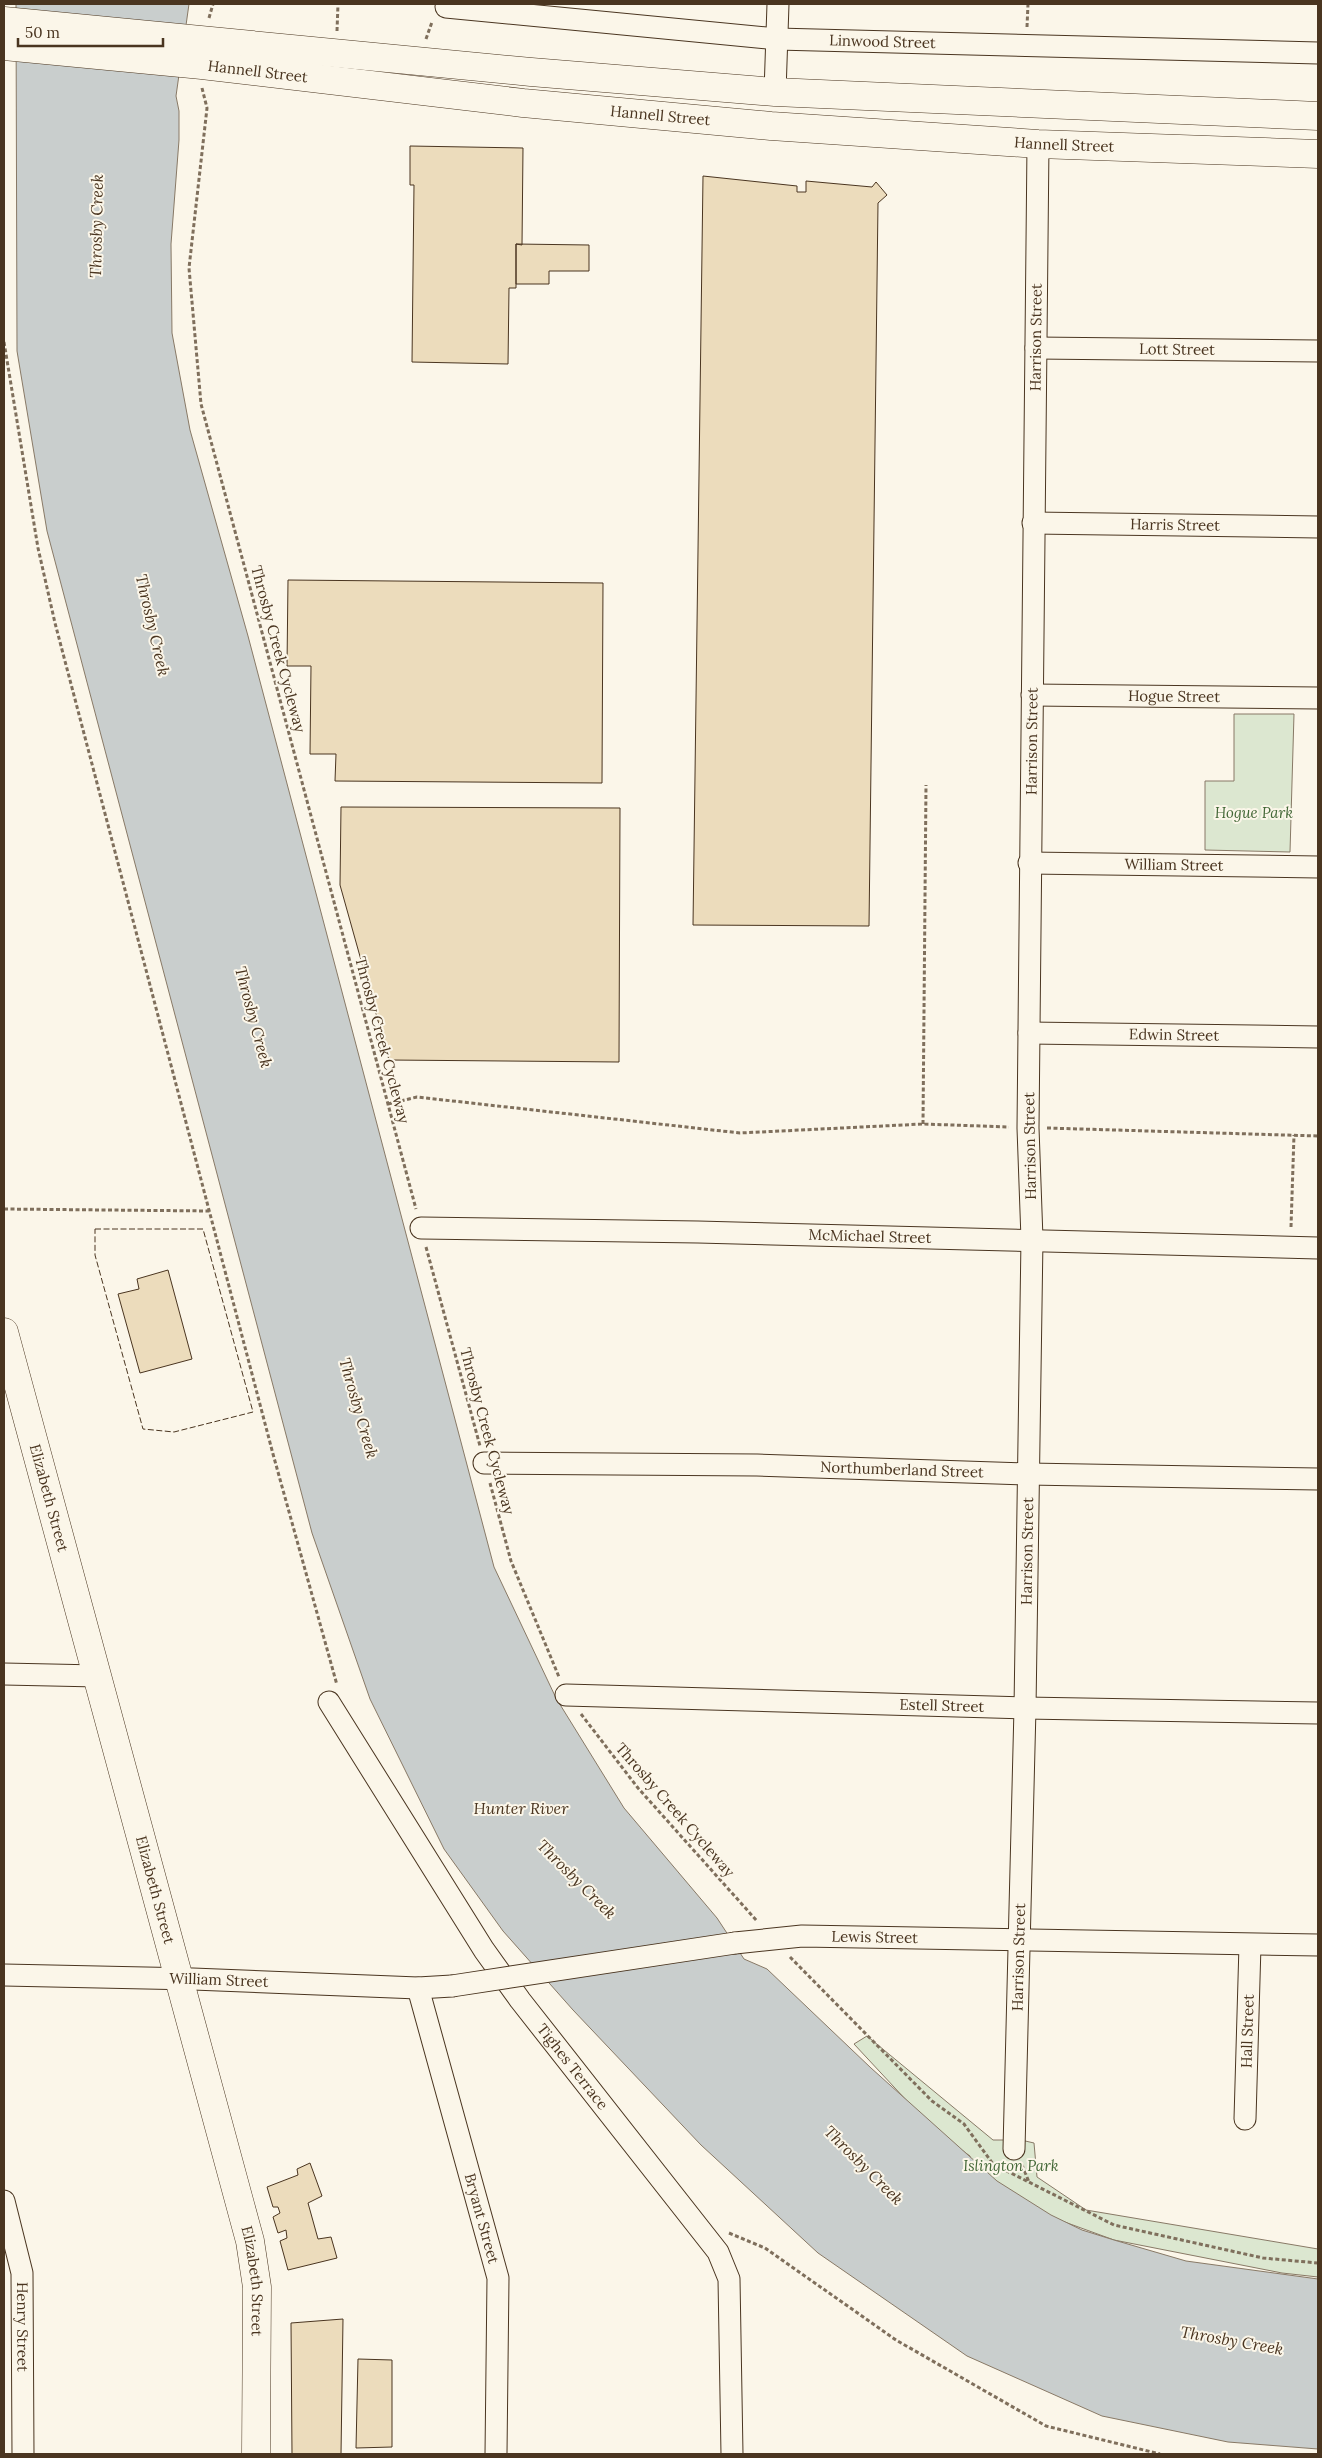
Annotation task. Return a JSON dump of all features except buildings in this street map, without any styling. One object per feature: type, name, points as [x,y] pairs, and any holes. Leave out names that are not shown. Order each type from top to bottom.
[{"type":"main road","name":"Hannell Street","points":[[10,34],[178,36],[531,72],[775,92],[1318,116]]},
{"type":"main road","name":"Hannell Street","points":[[10,34],[196,75],[771,126],[1038,144],[1318,154]]},
{"type":"main road","name":"Elizabeth Street","points":[[4,1332],[250,2241],[257,2295],[256,2454]]},
{"type":"street","points":[[775,92],[778,4]]},
{"type":"street","name":"Linwood Street","points":[[446,7],[777,38],[1318,53]]},
{"type":"street","name":"Harrison Street","points":[[1014,2149],[1025,1708],[1032,1239],[1028,1128],[1029,863],[1038,144]]},
{"type":"street","name":"Lott Street","points":[[1036,348],[1318,352]]},
{"type":"street","name":"Harris Street","points":[[1033,523],[1318,527]]},
{"type":"street","name":"Hogue Street","points":[[1032,695],[1318,698]]},
{"type":"street","name":"William Street","points":[[1029,863],[1318,867]]},
{"type":"street","name":"Edwin Street","points":[[1029,1033],[1318,1037]]},
{"type":"street","name":"McMichael Street","points":[[421,1228],[1032,1239],[1318,1248]]},
{"type":"street","name":"Northumberland Street","points":[[484,1463],[756,1465],[1028,1474],[1318,1479]]},
{"type":"street","points":[[4,1674],[98,1676]]},
{"type":"street","name":"Estell Street","points":[[566,1694],[1025,1708],[1318,1713]]},
{"type":"street","name":"Tighes Terrace","points":[[331,1706],[484,1950],[520,2000],[718,2252],[729,2279],[732,2454]]},
{"type":"street","name":"Lewis Street","points":[[435,1987],[735,1943],[802,1936],[1318,1945]]},
{"type":"street","name":"Hall Street","points":[[1245,2119],[1250,1944]]},
{"type":"street","name":"William Street","points":[[4,1975],[435,1987]]},
{"type":"street","name":"Bryant Street","points":[[435,1987],[498,2278],[496,2454]]},
{"type":"street","name":"Henry Street","points":[[4,2202],[22,2273],[23,2454]]},
{"type":"path","points":[[209,18],[213,4]]},
{"type":"path","points":[[337,31],[338,4]]},
{"type":"path","name":"Throsby Creek Cycleway","points":[[196,75],[207,108],[189,268],[201,404],[511,1561],[566,1694],[638,1788],[758,1923]]},
{"type":"path","points":[[4,342],[38,548],[54,623],[338,1688],[331,1706]]},
{"type":"path","points":[[922,1124],[926,785]]},
{"type":"path","points":[[388,1104],[417,1097],[740,1133],[922,1124],[1318,1136]]},
{"type":"path","points":[[1291,1247],[1294,1136]]},
{"type":"path","points":[[4,1209],[210,1211]]},
{"type":"path","points":[[789,1956],[932,2101],[964,2124],[993,2164],[1114,2225],[1263,2258],[1318,2263]]},
{"type":"path","points":[[693,2218],[765,2248],[896,2340],[1046,2426],[1160,2454]]},
{"type":"green space","name":"Hogue Park","points":[[1234,714],[1294,714],[1290,852],[1205,850],[1205,781],[1234,781]]},
{"type":"green space","name":"Islington Park","points":[[867,2036],[993,2140],[1021,2140],[1034,2143],[1037,2177],[1086,2210],[1318,2249],[1318,2277],[1282,2273],[1114,2240],[1040,2213],[972,2168],[970,2156],[934,2130],[854,2044]]},
{"type":"water","name":"Hunter River","points":[[16,4],[189,4],[176,96],[179,111],[179,140],[171,244],[172,333],[190,430],[248,636],[494,1567],[556,1698],[624,1808],[717,1918],[744,1959],[767,1969],[871,2068],[997,2181],[1051,2215],[1082,2230],[1114,2240],[1186,2261],[1318,2279],[1318,2449],[1228,2442],[1102,2416],[967,2356],[818,2253],[701,2145],[573,2010],[503,1931],[444,1849],[370,1699],[312,1533],[47,531],[17,351]]},
{"type":"fence","points":[[95,1229],[203,1229],[253,1412],[174,1432],[143,1429],[95,1255],[95,1229]]},
{"type":"water label","name":"Throsby Creek","points":[[96,226]]},
{"type":"water label","name":"Throsby Creek","points":[[153,625]]},
{"type":"water label","name":"Throsby Creek","points":[[254,1017]]},
{"type":"water label","name":"Throsby Creek","points":[[359,1408]]},
{"type":"water label","name":"Throsby Creek","points":[[577,1879]]},
{"type":"water label","name":"Throsby Creek","points":[[864,2165]]},
{"type":"water label","name":"Throsby Creek","points":[[1232,2340]]}]
